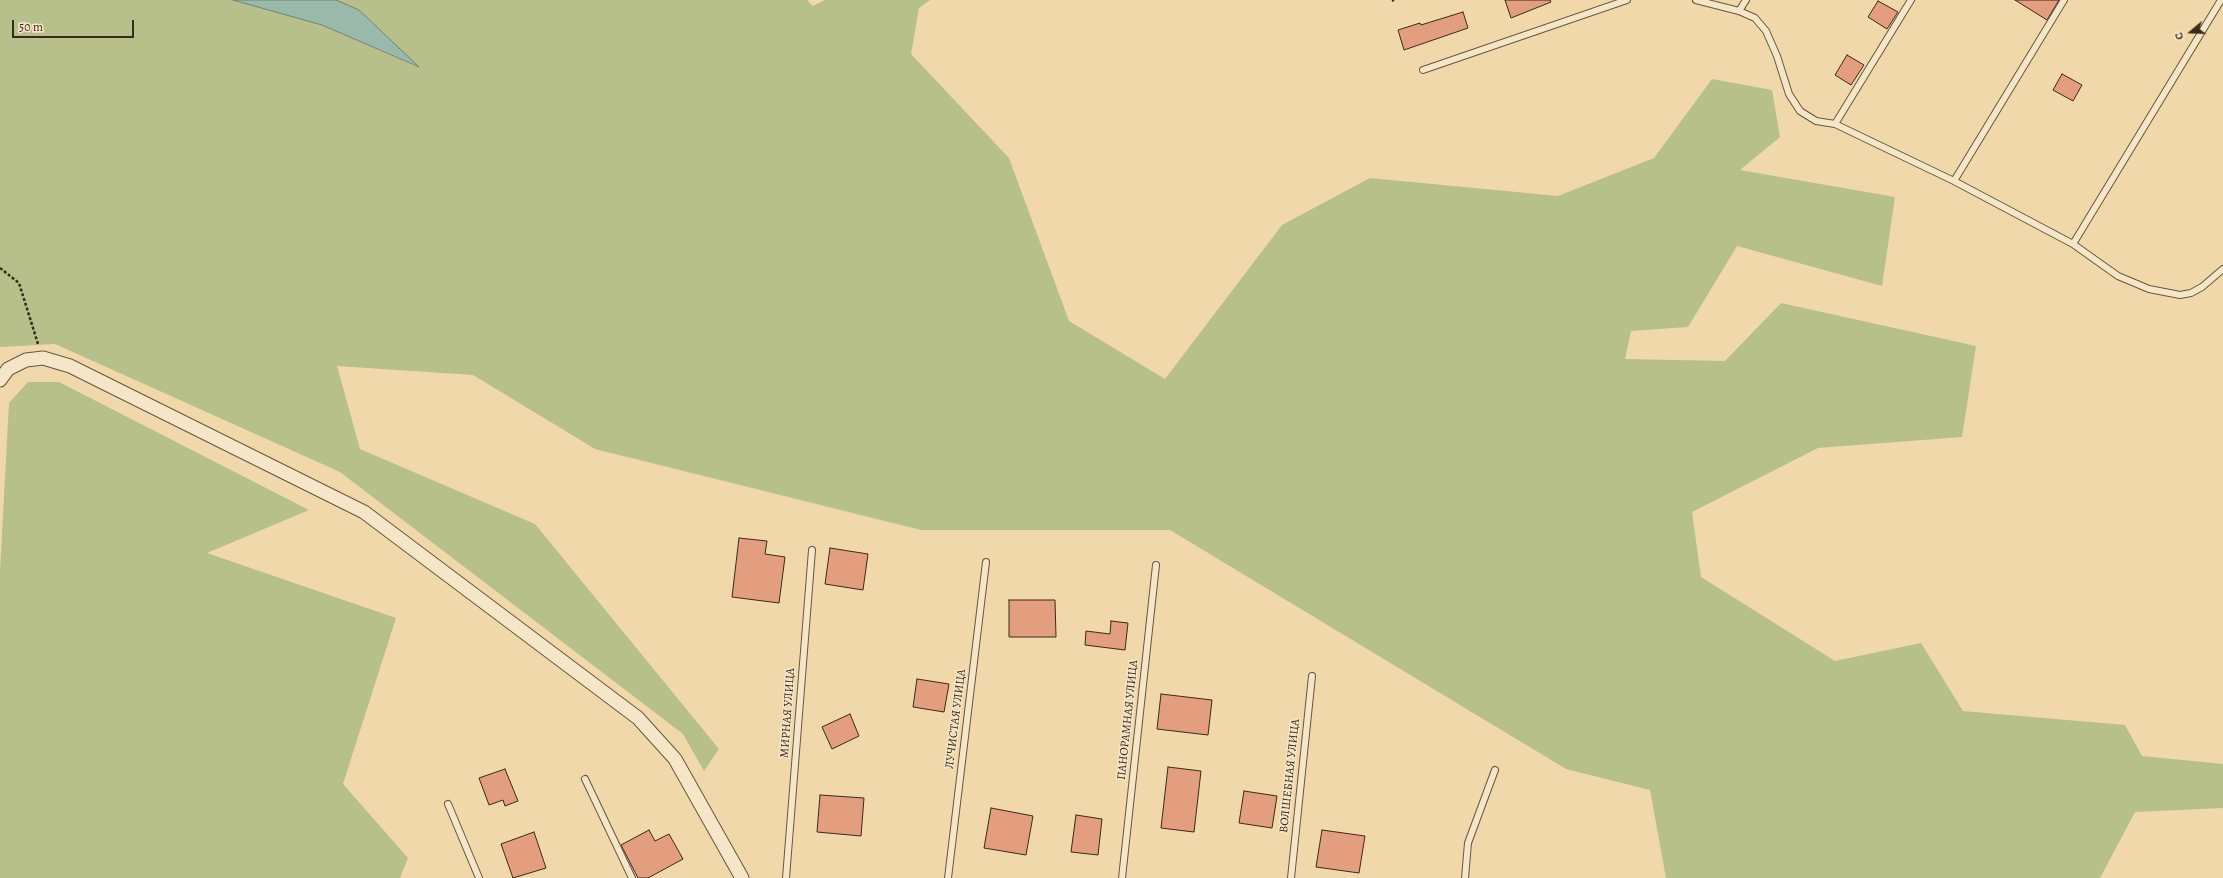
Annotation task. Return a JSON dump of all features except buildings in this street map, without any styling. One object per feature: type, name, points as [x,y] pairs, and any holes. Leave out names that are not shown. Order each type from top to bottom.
[{"type":"street","points":[[0,380],[8,369],[26,360],[43,358],[70,366],[370,517],[638,718],[675,759],[742,878]]},
{"type":"lane","points":[[1423,70],[1627,0]]},
{"type":"lane","points":[[1696,0],[1739,11],[1755,18],[1766,31],[1777,56],[1789,94],[1800,111],[1816,121],[1836,124],[1954,181],[2073,244],[2118,276],[2149,289],[2180,295],[2191,294],[2202,287],[2223,269]]},
{"type":"lane","points":[[1739,11],[1746,0]]},
{"type":"lane","points":[[1836,124],[1910,0]]},
{"type":"lane","points":[[1954,181],[2064,0]]},
{"type":"lane","points":[[2073,244],[2221,0]]},
{"type":"lane","name":"МИРНАЯ УЛИЦА","points":[[786,878],[812,550]]},
{"type":"lane","name":"ЛУЧИСТАЯ УЛИЦА","points":[[948,878],[986,562]]},
{"type":"lane","name":"ПАНОРАМНАЯ УЛИЦА","points":[[1122,878],[1156,565]]},
{"type":"lane","name":"ВОЛШЕБНАЯ УЛИЦА","points":[[1291,878],[1312,676]]},
{"type":"lane","points":[[1465,878],[1468,843],[1495,770]]},
{"type":"lane","points":[[585,779],[632,878]]},
{"type":"lane","points":[[448,804],[479,878]]},
{"type":"path","points":[[0,268],[19,283],[43,358]]},
{"type":"green space","points":[[0,0],[233,0],[322,25],[417,67],[359,10],[336,0],[807,0],[813,6],[825,0],[930,0],[919,8],[911,54],[1009,158],[1069,321],[1165,379],[1282,225],[1370,178],[1558,196],[1654,158],[1712,79],[1772,90],[1780,137],[1740,170],[1895,197],[1882,286],[1737,246],[1688,327],[1631,331],[1625,359],[1725,361],[1781,303],[1976,346],[1962,437],[1818,448],[1692,512],[1701,577],[1835,661],[1921,643],[1963,711],[2125,725],[2142,756],[2223,764],[2223,808],[2135,812],[2100,878],[1666,878],[1650,790],[1566,769],[1170,530],[921,530],[595,449],[473,375],[337,366],[360,449],[535,524],[719,749],[704,771],[683,734],[340,472],[55,344],[0,347]]},
{"type":"green space","points":[[28,382],[59,382],[309,510],[207,553],[396,618],[343,784],[408,858],[400,878],[0,878],[0,572],[9,403]]},
{"type":"shaded area","points":[[233,0],[336,0],[359,10],[419,67],[322,25]]}]
